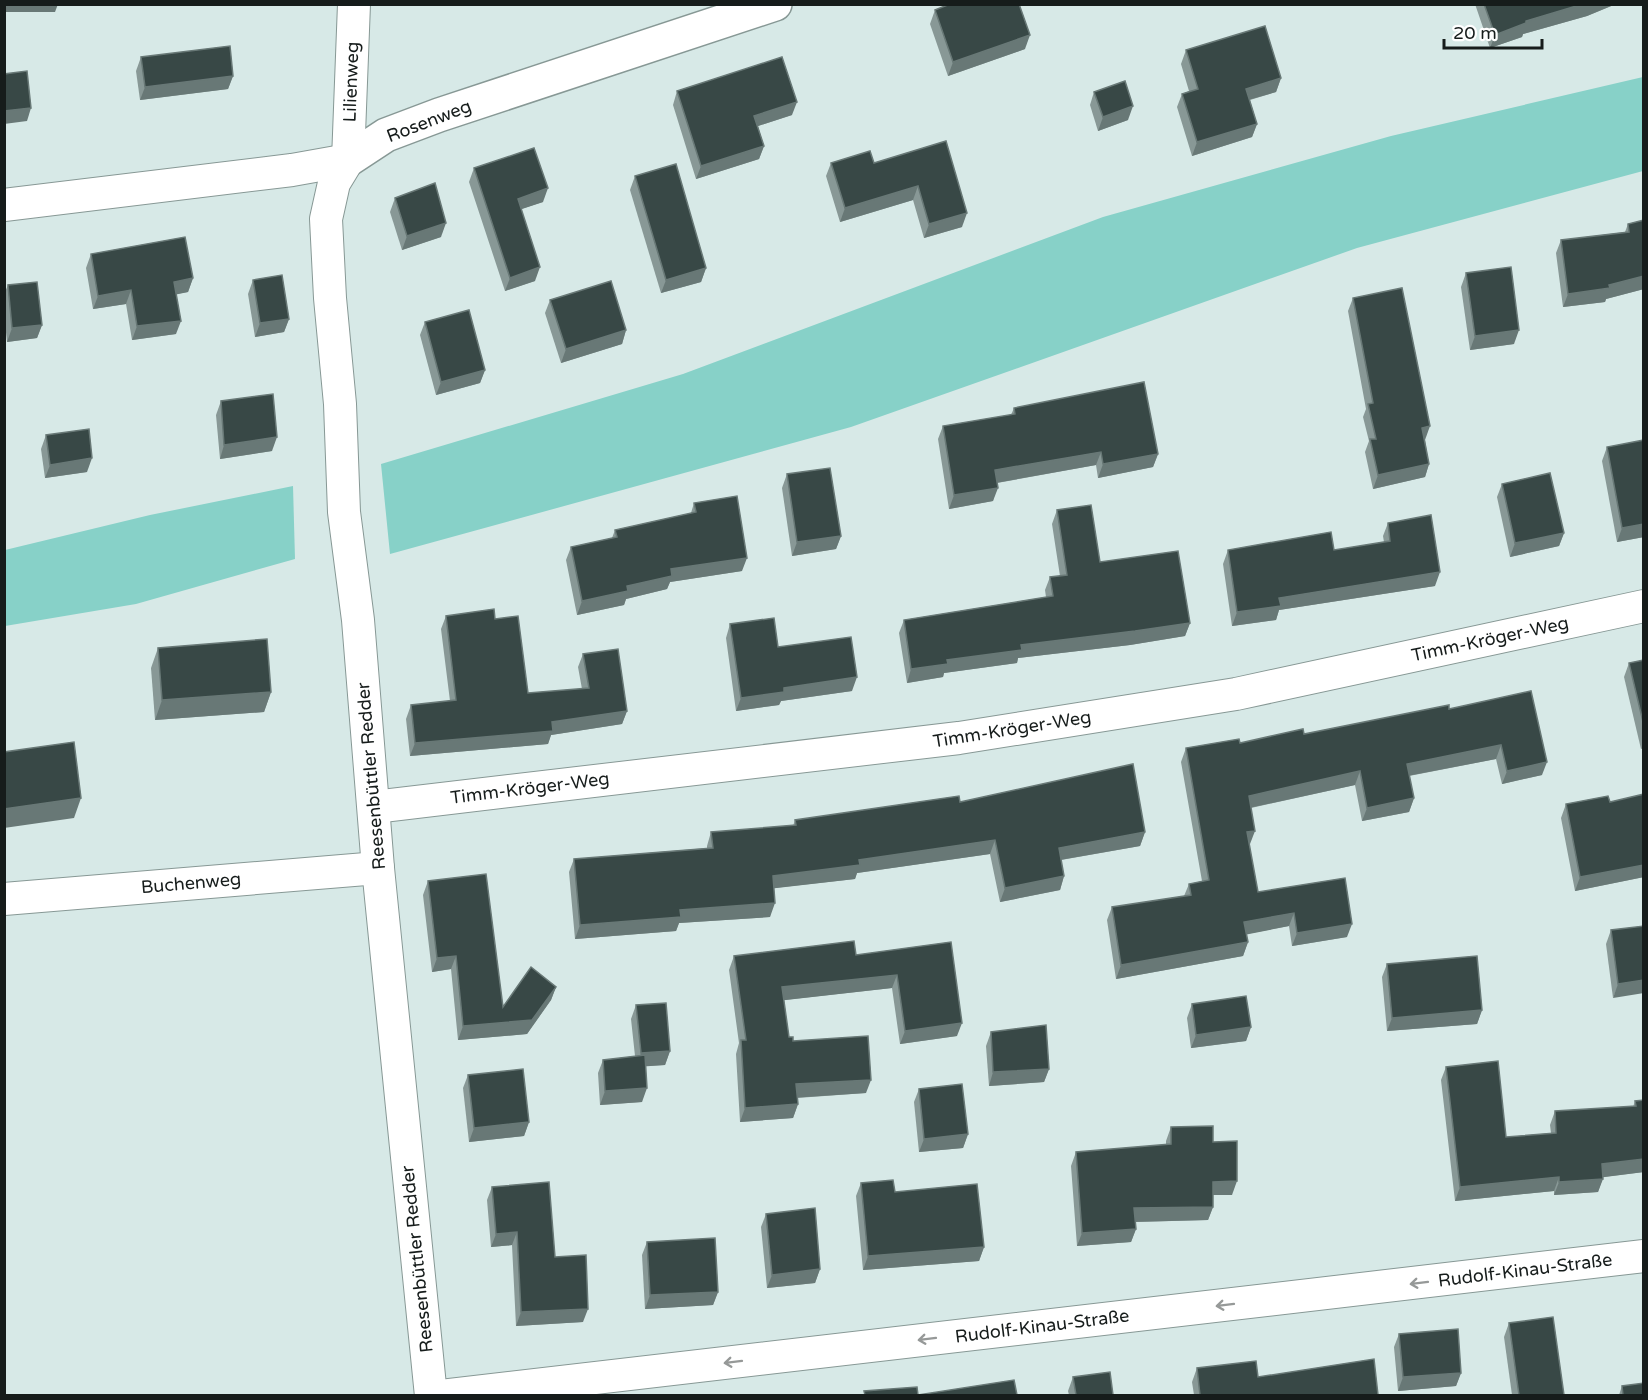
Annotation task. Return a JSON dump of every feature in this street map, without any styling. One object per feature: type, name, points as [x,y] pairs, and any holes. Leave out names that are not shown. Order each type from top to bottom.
[{"type":"street","name":"Lilienweg","points":[[348,160],[354,4]]},
{"type":"street","name":"Rosenweg","points":[[4,205],[292,170],[348,160],[386,135],[439,115],[776,4]]},
{"type":"street","name":"Reesenbüttler Redder","points":[[348,160],[334,183],[326,219],[330,298],[340,404],[344,512],[358,620],[378,868],[431,1395]]},
{"type":"street","name":"Timm-Kröger-Weg","points":[[374,807],[959,738],[1236,694],[1644,606]]},
{"type":"street","name":"Buchenweg","points":[[4,899],[378,868]]},
{"type":"street","name":"Rudolf-Kinau-Straße","points":[[441,1395],[1644,1256]]},
{"type":"shaded area","points":[[1643,77],[1643,171],[1357,248],[851,427],[390,554],[381,464],[683,374],[1103,217],[1391,136]]},
{"type":"shaded area","points":[[293,486],[295,559],[136,604],[5,626],[5,550],[150,515]]},
{"type":"building","points":[[950,4],[1019,4],[1030,35],[953,62],[935,10]]},
{"type":"building","points":[[1484,4],[1583,4],[1526,21],[1526,23],[1495,35]]},
{"type":"building","points":[[1265,26],[1281,78],[1246,89],[1257,124],[1197,142],[1182,94],[1198,89],[1186,50]]},
{"type":"building","points":[[230,46],[233,76],[145,87],[141,57]]},
{"type":"building","points":[[782,57],[797,102],[754,116],[764,146],[701,166],[677,91]]},
{"type":"building","points":[[27,71],[31,108],[4,111],[4,74]]},
{"type":"building","points":[[1125,81],[1133,106],[1103,117],[1094,92]]},
{"type":"building","points":[[946,141],[967,213],[929,224],[918,186],[845,208],[831,163],[870,151],[874,163]]},
{"type":"building","points":[[534,148],[548,188],[518,199],[540,267],[510,278],[474,168]]},
{"type":"building","points":[[676,164],[706,268],[666,280],[635,176]]},
{"type":"building","points":[[435,183],[446,223],[407,236],[395,198]]},
{"type":"building","points":[[1644,220],[1644,276],[1609,285],[1610,288],[1568,294],[1561,240],[1629,232],[1628,224]]},
{"type":"building","points":[[185,237],[193,278],[174,282],[181,321],[137,326],[131,290],[98,296],[91,254]]},
{"type":"building","points":[[1511,267],[1519,330],[1475,336],[1466,273]]},
{"type":"building","points":[[282,275],[289,319],[260,323],[253,280]]},
{"type":"building","points":[[611,281],[626,330],[566,349],[550,300]]},
{"type":"building","points":[[37,282],[42,325],[12,328],[8,285]]},
{"type":"building","points":[[1402,288],[1430,426],[1422,428],[1429,464],[1378,475],[1370,439],[1376,439],[1368,404],[1373,403],[1353,298]]},
{"type":"building","points":[[469,310],[485,370],[441,382],[425,322]]},
{"type":"building","points":[[1144,382],[1158,454],[1103,464],[1101,452],[995,470],[998,488],[954,495],[943,426],[1015,414],[1014,408]]},
{"type":"building","points":[[273,394],[277,437],[224,445],[221,401]]},
{"type":"building","points":[[89,429],[92,458],[50,465],[46,435]]},
{"type":"building","points":[[1644,440],[1644,524],[1622,528],[1607,447]]},
{"type":"building","points":[[830,468],[841,536],[797,542],[787,474]]},
{"type":"building","points":[[1550,473],[1564,533],[1515,543],[1502,484]]},
{"type":"building","points":[[737,496],[747,558],[671,569],[672,576],[627,586],[628,591],[582,601],[571,547],[617,537],[615,530],[696,512],[694,503]]},
{"type":"building","points":[[1091,505],[1100,562],[1178,551],[1190,623],[1021,645],[1022,650],[947,660],[948,664],[911,669],[904,620],[1053,596],[1050,577],[1067,575],[1057,510]]},
{"type":"building","points":[[1431,515],[1440,572],[1279,598],[1281,606],[1237,612],[1228,550],[1331,532],[1334,550],[1390,541],[1388,523]]},
{"type":"building","points":[[494,609],[495,619],[518,616],[528,693],[589,688],[583,654],[618,649],[627,711],[552,722],[553,731],[415,743],[411,705],[456,700],[446,616]]},
{"type":"building","points":[[774,618],[778,647],[851,637],[857,677],[784,688],[784,692],[741,698],[730,624]]},
{"type":"building","points":[[267,639],[271,692],[162,700],[158,648]]},
{"type":"building","points":[[1644,660],[1644,726],[1629,663]]},
{"type":"building","points":[[1531,691],[1547,762],[1507,771],[1501,745],[1407,764],[1414,798],[1367,808],[1360,771],[1249,796],[1255,831],[1247,832],[1258,892],[1345,878],[1352,924],[1297,933],[1294,913],[1244,922],[1248,942],[1121,965],[1112,907],[1191,895],[1189,884],[1209,880],[1186,748],[1239,739],[1240,743],[1303,729],[1304,734],[1449,705],[1449,709]]},
{"type":"building","points":[[74,742],[81,798],[4,809],[4,752]]},
{"type":"building","points":[[1133,764],[1145,832],[1059,848],[1064,876],[1005,888],[995,840],[859,860],[860,865],[773,876],[775,903],[680,910],[681,917],[580,925],[574,859],[713,848],[711,832],[796,825],[795,820],[959,796],[960,802]]},
{"type":"building","points":[[1644,794],[1644,865],[1580,877],[1566,804],[1608,796],[1610,802]]},
{"type":"building","points":[[486,874],[503,1007],[531,967],[556,987],[532,1020],[463,1026],[456,956],[437,958],[428,881]]},
{"type":"building","points":[[1644,926],[1644,980],[1618,984],[1611,930]]},
{"type":"building","points":[[854,941],[856,955],[951,942],[962,1023],[905,1031],[897,975],[782,987],[789,1037],[793,1037],[793,1041],[868,1036],[871,1080],[796,1084],[798,1104],[745,1108],[741,1040],[746,1040],[734,956]]},
{"type":"building","points":[[1477,956],[1482,1010],[1392,1018],[1387,964]]},
{"type":"building","points":[[1246,996],[1251,1027],[1196,1035],[1192,1004]]},
{"type":"building","points":[[666,1003],[670,1051],[641,1053],[636,1005]]},
{"type":"building","points":[[1046,1025],[1049,1069],[993,1072],[991,1032]]},
{"type":"building","points":[[645,1055],[647,1088],[605,1091],[603,1060]]},
{"type":"building","points":[[1498,1061],[1506,1137],[1556,1133],[1555,1111],[1636,1106],[1635,1101],[1644,1100],[1644,1159],[1602,1164],[1603,1179],[1559,1182],[1559,1177],[1460,1187],[1446,1067]]},
{"type":"building","points":[[523,1069],[529,1122],[474,1128],[468,1075]]},
{"type":"building","points":[[962,1084],[968,1134],[924,1139],[919,1089]]},
{"type":"building","points":[[1213,1126],[1213,1142],[1237,1141],[1237,1181],[1213,1182],[1213,1207],[1134,1208],[1136,1229],[1082,1233],[1076,1152],[1171,1144],[1171,1127]]},
{"type":"building","points":[[893,1180],[895,1192],[977,1184],[984,1247],[868,1256],[861,1183]]},
{"type":"building","points":[[549,1182],[555,1257],[586,1255],[588,1309],[521,1312],[517,1232],[496,1234],[492,1187]]},
{"type":"building","points":[[815,1208],[820,1269],[772,1275],[766,1214]]},
{"type":"building","points":[[715,1238],[718,1292],[650,1295],[647,1242]]},
{"type":"building","points":[[1553,1317],[1564,1395],[1519,1395],[1509,1323]]},
{"type":"building","points":[[1458,1329],[1461,1373],[1403,1377],[1399,1334]]},
{"type":"building","points":[[1374,1359],[1378,1395],[1200,1395],[1197,1368],[1256,1361],[1258,1377]]},
{"type":"building","points":[[1110,1372],[1113,1395],[1076,1395],[1073,1377]]},
{"type":"building","points":[[1014,1380],[1017,1395],[918,1395]]},
{"type":"building","points":[[1644,1383],[1644,1395],[1623,1395],[1622,1386]]},
{"type":"building","points":[[917,1387],[918,1395],[865,1395],[864,1391]]}]
